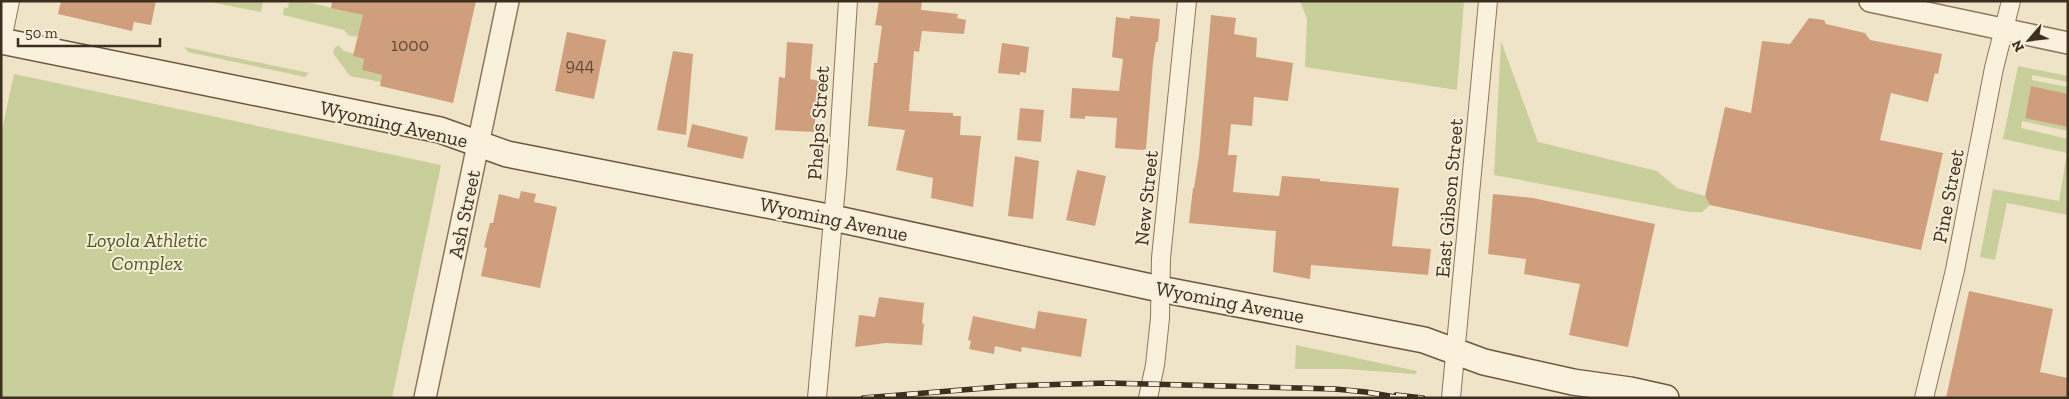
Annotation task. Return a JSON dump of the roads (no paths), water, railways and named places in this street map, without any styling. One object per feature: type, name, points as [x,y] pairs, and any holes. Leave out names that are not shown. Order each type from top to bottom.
[{"type":"main road","name":"Wyoming Avenue","points":[[1,43],[440,130],[507,154],[833,218],[1160,288],[1424,340],[1484,362],[1573,382],[1630,390],[1666,398]]},
{"type":"street","points":[[1,43],[10,1]]},
{"type":"street","name":"Ash Street","points":[[425,398],[508,1]]},
{"type":"street","name":"Phelps Street","points":[[818,398],[848,1]]},
{"type":"street","name":"New Street","points":[[1148,398],[1155,365],[1160,318],[1161,258],[1187,1]]},
{"type":"street","name":"East Gibson Street","points":[[1451,398],[1488,1]]},
{"type":"street","points":[[1870,1],[2068,43]]},
{"type":"street","name":"Pine Street","points":[[1924,398],[1955,270],[1994,68],[2011,1]]},
{"type":"railway","points":[[863,398],[1011,386],[1108,383],[1335,389],[1401,398]]},
{"type":"railway","points":[[1396,395],[1423,398]]},
{"type":"park label","name":"Loyola Athletic Complex","points":[[147,252]]}]
